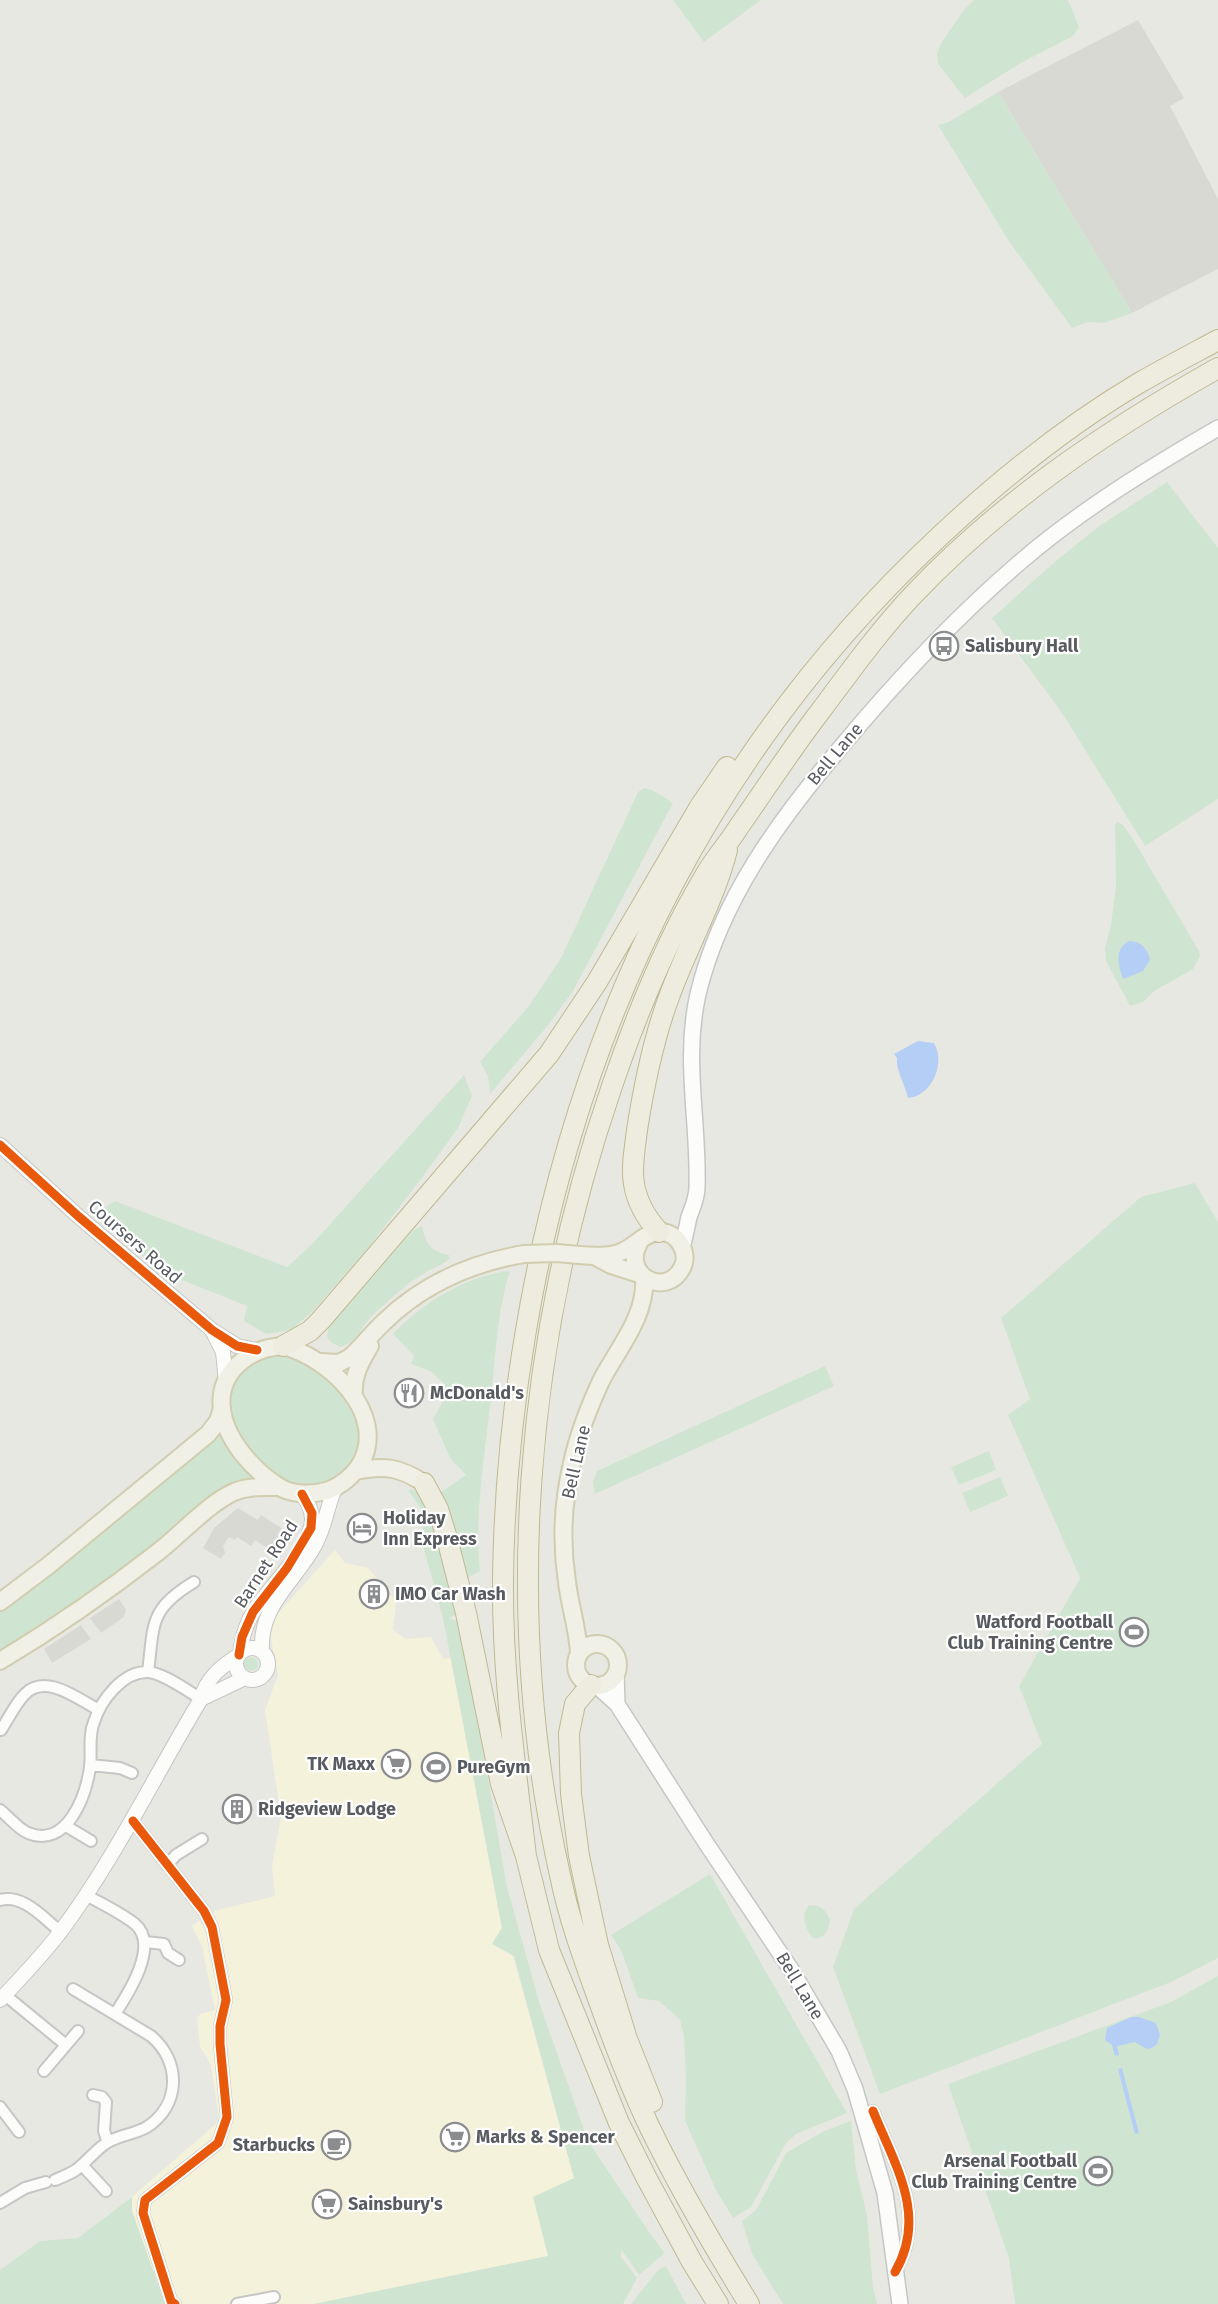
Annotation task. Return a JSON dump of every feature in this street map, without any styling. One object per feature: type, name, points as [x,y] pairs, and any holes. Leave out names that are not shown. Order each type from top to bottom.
[{"type":"highway","points":[[526,1856],[509,1710],[503,1578],[512,1435],[520,1366],[539,1260],[567,1145],[585,1088],[632,966],[663,902],[734,779],[767,731],[853,623],[908,566],[968,510],[1067,431],[1137,384],[1218,340]]},
{"type":"highway","points":[[749,2304],[674,2175],[649,2127],[621,2064],[579,1948],[560,1878],[542,1782],[532,1689],[528,1615],[530,1498],[535,1438],[553,1308],[577,1204],[596,1133],[648,990],[675,931],[708,869],[730,841],[795,744],[862,656],[920,589],[974,537],[1028,492],[1077,455],[1154,404],[1218,368]]},
{"type":"highway","points":[[283,1346],[310,1330],[321,1320],[549,1054],[597,982],[699,808],[727,767],[767,731]]},
{"type":"highway","points":[[660,1232],[651,1223],[640,1204],[634,1184],[634,1152],[640,1110],[649,1065],[668,998],[720,878],[730,841]]},
{"type":"highway","points":[[424,1483],[438,1509],[447,1538],[466,1613],[501,1784],[526,1856],[549,1950],[619,2123],[646,2178],[718,2304]]},
{"type":"highway","points":[[594,1686],[575,1704],[569,1733],[571,1794],[579,1856],[598,1945],[627,2039],[660,2121],[674,2175]]},
{"type":"main road","name":"Bell Lane","points":[[682,1247],[694,1206],[697,1186],[690,1068],[698,995],[714,943],[754,862],[800,795],[913,663],[1020,561],[1157,464],[1218,428]]},
{"type":"main road","points":[[321,1362],[339,1363],[349,1358],[409,1300],[443,1278],[497,1259],[524,1254],[557,1253],[587,1256],[623,1252],[651,1234],[689,1218]]},
{"type":"main road","points":[[587,1256],[643,1276],[652,1282],[668,1281],[681,1271],[684,1263],[682,1247],[672,1235],[660,1232]]},
{"type":"main road","points":[[639,1243],[634,1258],[643,1276]]},
{"type":"main road","name":"Bell Lane","points":[[642,1307],[643,1276]]},
{"type":"main road","name":"Bell Lane","points":[[579,1654],[578,1630],[566,1581],[564,1537],[566,1497],[572,1463],[583,1425],[602,1381],[642,1307],[668,1281]]},
{"type":"main road","points":[[354,1397],[353,1385],[356,1372],[385,1322]]},
{"type":"main road","points":[[0,1602],[50,1565],[208,1434],[218,1421],[226,1382],[235,1368],[257,1350],[283,1346],[298,1350],[321,1362],[354,1397],[367,1420],[369,1440],[364,1456],[356,1471],[335,1488],[312,1494],[302,1494],[279,1487],[243,1489],[225,1497],[117,1582],[29,1644],[0,1661]]},
{"type":"main road","points":[[222,1408],[226,1427],[238,1447],[258,1470],[279,1487]]},
{"type":"main road","points":[[356,1471],[375,1467],[392,1468],[407,1473],[424,1483]]},
{"type":"main road","points":[[578,1630],[596,1644],[608,1647],[612,1651],[617,1661],[617,1704]]},
{"type":"main road","points":[[596,1644],[579,1654],[576,1660],[577,1673],[585,1683],[594,1686],[608,1682],[616,1673]]},
{"type":"main road","name":"Bell Lane","points":[[594,1686],[617,1704],[792,1971],[839,2051],[855,2089],[885,2193],[900,2304]]},
{"type":"street","name":"Coursers Road","points":[[0,1145],[78,1216],[212,1330],[237,1346],[257,1350]]},
{"type":"street","name":"Coursers Road","points":[[212,1330],[224,1352],[226,1382]]},
{"type":"street","name":"Barnet Road","points":[[262,1651],[262,1630],[268,1612],[315,1547],[335,1488]]},
{"type":"street","name":"Barnet Road","points":[[239,1654],[242,1637],[253,1612],[287,1568],[311,1528],[312,1513],[302,1494]]},
{"type":"street","points":[[148,1672],[153,1630],[160,1610],[166,1601],[194,1582]]},
{"type":"street","points":[[66,2045],[3,1998],[60,1931],[86,1894],[132,1821],[201,1699],[208,1681],[239,1654],[253,1648],[262,1651],[267,1658],[266,1672],[258,1679],[245,1678],[201,1699]]},
{"type":"street","points":[[239,1654],[236,1660],[237,1671],[245,1678]]},
{"type":"street","points":[[0,1810],[22,1830],[30,1834],[51,1834],[66,1826],[80,1802],[90,1766],[91,1734],[99,1710],[115,1688],[135,1675],[148,1672],[158,1675],[201,1699]]},
{"type":"street","points":[[1,1730],[23,1696],[40,1685],[55,1688],[99,1710]]},
{"type":"street","points":[[90,1766],[120,1768],[132,1773]]},
{"type":"street","points":[[132,1821],[204,1911],[212,1927],[226,2000],[220,2025],[220,2051],[227,2117],[218,2143],[145,2200],[143,2213],[171,2301],[175,2304]]},
{"type":"street","points":[[66,1826],[91,1840]]},
{"type":"street","points":[[167,1865],[176,1855],[202,1839]]},
{"type":"street","points":[[86,1894],[136,1924],[145,1942],[138,1973],[115,2014]]},
{"type":"street","points":[[0,1900],[10,1898],[26,1903],[60,1931]]},
{"type":"street","points":[[145,1942],[164,1944],[168,1953],[178,1960]]},
{"type":"street","points":[[0,2203],[25,2188],[51,2181],[82,2164],[108,2142],[139,2131],[157,2118],[170,2098],[173,2081],[171,2062],[162,2045],[152,2036],[73,1989]]},
{"type":"street","points":[[44,2071],[78,2031]]},
{"type":"street","points":[[93,2095],[102,2097],[106,2102],[104,2131],[108,2142]]},
{"type":"street","points":[[0,2107],[19,2132]]},
{"type":"street","points":[[873,2111],[905,2191],[910,2210],[905,2256],[895,2272]]},
{"type":"street","points":[[82,2164],[106,2191]]},
{"type":"street","points":[[237,2304],[274,2297]]},
{"type":"shaded area","points":[[1138,20],[1184,98],[1170,106],[1218,199],[1218,269],[1132,313],[998,92]]},
{"type":"shaded area","points":[[238,1508],[258,1520],[261,1515],[289,1533],[278,1555],[255,1540],[251,1546],[237,1537],[235,1540],[229,1537],[223,1546],[225,1553],[221,1559],[203,1548],[214,1528]]},
{"type":"shaded area","points":[[335,1550],[345,1563],[368,1568],[384,1586],[396,1603],[393,1630],[406,1639],[431,1637],[443,1659],[451,1658],[502,1928],[492,1944],[513,1956],[574,2178],[548,2256],[314,2304],[165,2304],[132,2211],[132,2197],[219,2121],[211,2065],[200,2046],[197,2019],[200,2014],[215,2010],[202,1946],[192,1926],[214,1911],[275,1896],[272,1866],[281,1817],[265,1710],[278,1675],[271,1639],[272,1620]]},
{"type":"shaded area","points":[[119,1599],[126,1610],[124,1617],[101,1633],[90,1618]]},
{"type":"shaded area","points":[[81,1625],[91,1639],[52,1663],[44,1649]]},
{"type":"green space","points":[[673,0],[761,0],[704,42]]},
{"type":"green space","points":[[974,0],[1068,0],[1079,27],[1073,36],[1019,64],[965,98],[938,64],[937,53],[941,43],[963,11]]},
{"type":"green space","points":[[998,92],[1132,313],[1104,323],[1088,322],[1072,328],[1008,240],[938,125],[949,122]]},
{"type":"green space","points":[[1167,482],[1218,548],[1218,799],[1145,846],[1062,713],[992,618],[1098,527]]},
{"type":"green space","points":[[644,788],[652,790],[673,803],[573,991],[550,1023],[490,1094],[488,1076],[480,1062],[528,1007],[561,958],[638,792]]},
{"type":"green space","points":[[1117,822],[1123,825],[1133,839],[1200,956],[1193,969],[1154,991],[1143,1002],[1130,1006],[1106,961],[1105,948],[1111,925],[1116,886],[1115,825]]},
{"type":"green space","points":[[464,1075],[472,1096],[458,1128],[369,1247],[312,1312],[291,1330],[266,1334],[244,1321],[247,1306],[162,1272],[94,1215],[115,1201],[287,1267],[313,1243]]},
{"type":"green space","name":"Watford Football Club Training Centre","points":[[1195,1183],[1218,1222],[1218,1958],[1171,1982],[880,2094],[833,1967],[854,1909],[1042,1744],[1019,1686],[1080,1578],[1008,1415],[1030,1399],[1001,1318],[1141,1197]]},
{"type":"green space","points":[[422,1226],[430,1246],[449,1255],[450,1259],[418,1277],[398,1292],[373,1315],[351,1342],[340,1347],[332,1343],[327,1337],[329,1324],[363,1282],[414,1230]]},
{"type":"green space","points":[[510,1271],[500,1317],[481,1484],[478,1528],[480,1571],[465,1579],[438,1494],[466,1475],[450,1458],[433,1419],[442,1403],[444,1383],[430,1371],[411,1364],[414,1356],[393,1334],[417,1312],[446,1292],[478,1278]]},
{"type":"green space","points":[[274,1353],[295,1355],[331,1379],[357,1413],[361,1448],[350,1467],[333,1481],[308,1487],[288,1483],[264,1466],[235,1432],[227,1401],[232,1382],[247,1364]]},
{"type":"green space","points":[[825,1366],[834,1386],[595,1494],[593,1482],[597,1471]]},
{"type":"green space","points":[[218,1431],[234,1455],[257,1479],[0,1654],[0,1607]]},
{"type":"green space","points":[[989,1451],[996,1470],[959,1485],[951,1467]]},
{"type":"green space","points":[[1000,1477],[1008,1496],[970,1512],[962,1493]]},
{"type":"green space","points":[[412,1489],[424,1495],[460,1612],[450,1618],[461,1623],[507,1887],[540,2005],[588,2141],[665,2253],[639,2275],[621,2249],[621,2257],[637,2278],[623,2304],[314,2304],[548,2256],[533,2197],[574,2178],[514,1956],[492,1944],[502,1928],[443,1618],[423,1546],[422,1510],[408,1490]]},
{"type":"green space","points":[[248,1657],[254,1657],[258,1664],[254,1671],[248,1671],[244,1667],[244,1661]]},
{"type":"green space","points":[[710,1874],[847,2113],[796,2134],[786,2143],[751,2207],[733,2218],[716,2190],[685,2121],[684,2036],[680,2020],[659,2001],[638,1998],[621,1950],[611,1935]]},
{"type":"green space","points":[[809,1905],[822,1908],[830,1920],[827,1930],[821,1937],[813,1938],[806,1926],[804,1917]]},
{"type":"green space","name":"Arsenal Football Club Training Centre","points":[[1218,1976],[1218,2304],[1015,2304],[1009,2258],[948,2084],[1171,2002]]},
{"type":"green space","points":[[851,2121],[856,2170],[867,2215],[873,2287],[877,2304],[783,2304],[752,2254],[742,2221],[756,2210],[786,2153],[824,2131]]},
{"type":"green space","points":[[132,2197],[132,2211],[165,2304],[0,2304],[0,2270],[40,2241],[78,2238]]},
{"type":"green space","points":[[666,2266],[686,2304],[631,2304],[658,2270]]},
{"type":"water","points":[[1129,941],[1143,946],[1150,960],[1143,971],[1123,979],[1118,958],[1121,948]]},
{"type":"water","points":[[918,1041],[934,1043],[937,1051],[937,1069],[930,1085],[924,1091],[908,1098],[894,1054]]},
{"type":"water","points":[[1131,2017],[1139,2017],[1156,2023],[1160,2035],[1157,2044],[1148,2049],[1135,2042],[1117,2046],[1119,2055],[1115,2056],[1112,2045],[1105,2040],[1107,2028]]},
{"type":"water","points":[[1122,2068],[1139,2133],[1135,2134],[1118,2069]]},
{"type":"cycle path","points":[[0,1145],[78,1216],[212,1330],[237,1346],[257,1350]]},
{"type":"cycle path","points":[[239,1655],[242,1637],[253,1612],[287,1568],[311,1528],[312,1513],[302,1494]]},
{"type":"cycle path","points":[[133,1821],[204,1911],[212,1927],[226,2000],[220,2026],[220,2044],[227,2117],[218,2143],[145,2200],[143,2213],[171,2301],[175,2304]]},
{"type":"cycle path","points":[[873,2111],[898,2171],[905,2191],[908,2211],[909,2231],[895,2272]]},
{"type":"place","name":"Salisbury Hall","points":[[944,646]]},
{"type":"place","name":"McDonald's","points":[[409,1393]]},
{"type":"place","name":"Holiday Inn Express","points":[[362,1528]]},
{"type":"place","name":"IMO Car Wash","points":[[374,1594]]},
{"type":"place","name":"Watford Football Club Training Centre","points":[[1134,1632]]},
{"type":"place","name":"TK Maxx","points":[[396,1764]]},
{"type":"place","name":"PureGym","points":[[436,1767]]},
{"type":"place","name":"Ridgeview Lodge","points":[[237,1809]]},
{"type":"place","name":"Marks & Spencer","points":[[455,2137]]},
{"type":"place","name":"Starbucks","points":[[336,2145]]},
{"type":"place","name":"Arsenal Football Club Training Centre","points":[[1098,2171]]},
{"type":"place","name":"Sainsbury's","points":[[327,2204]]}]
